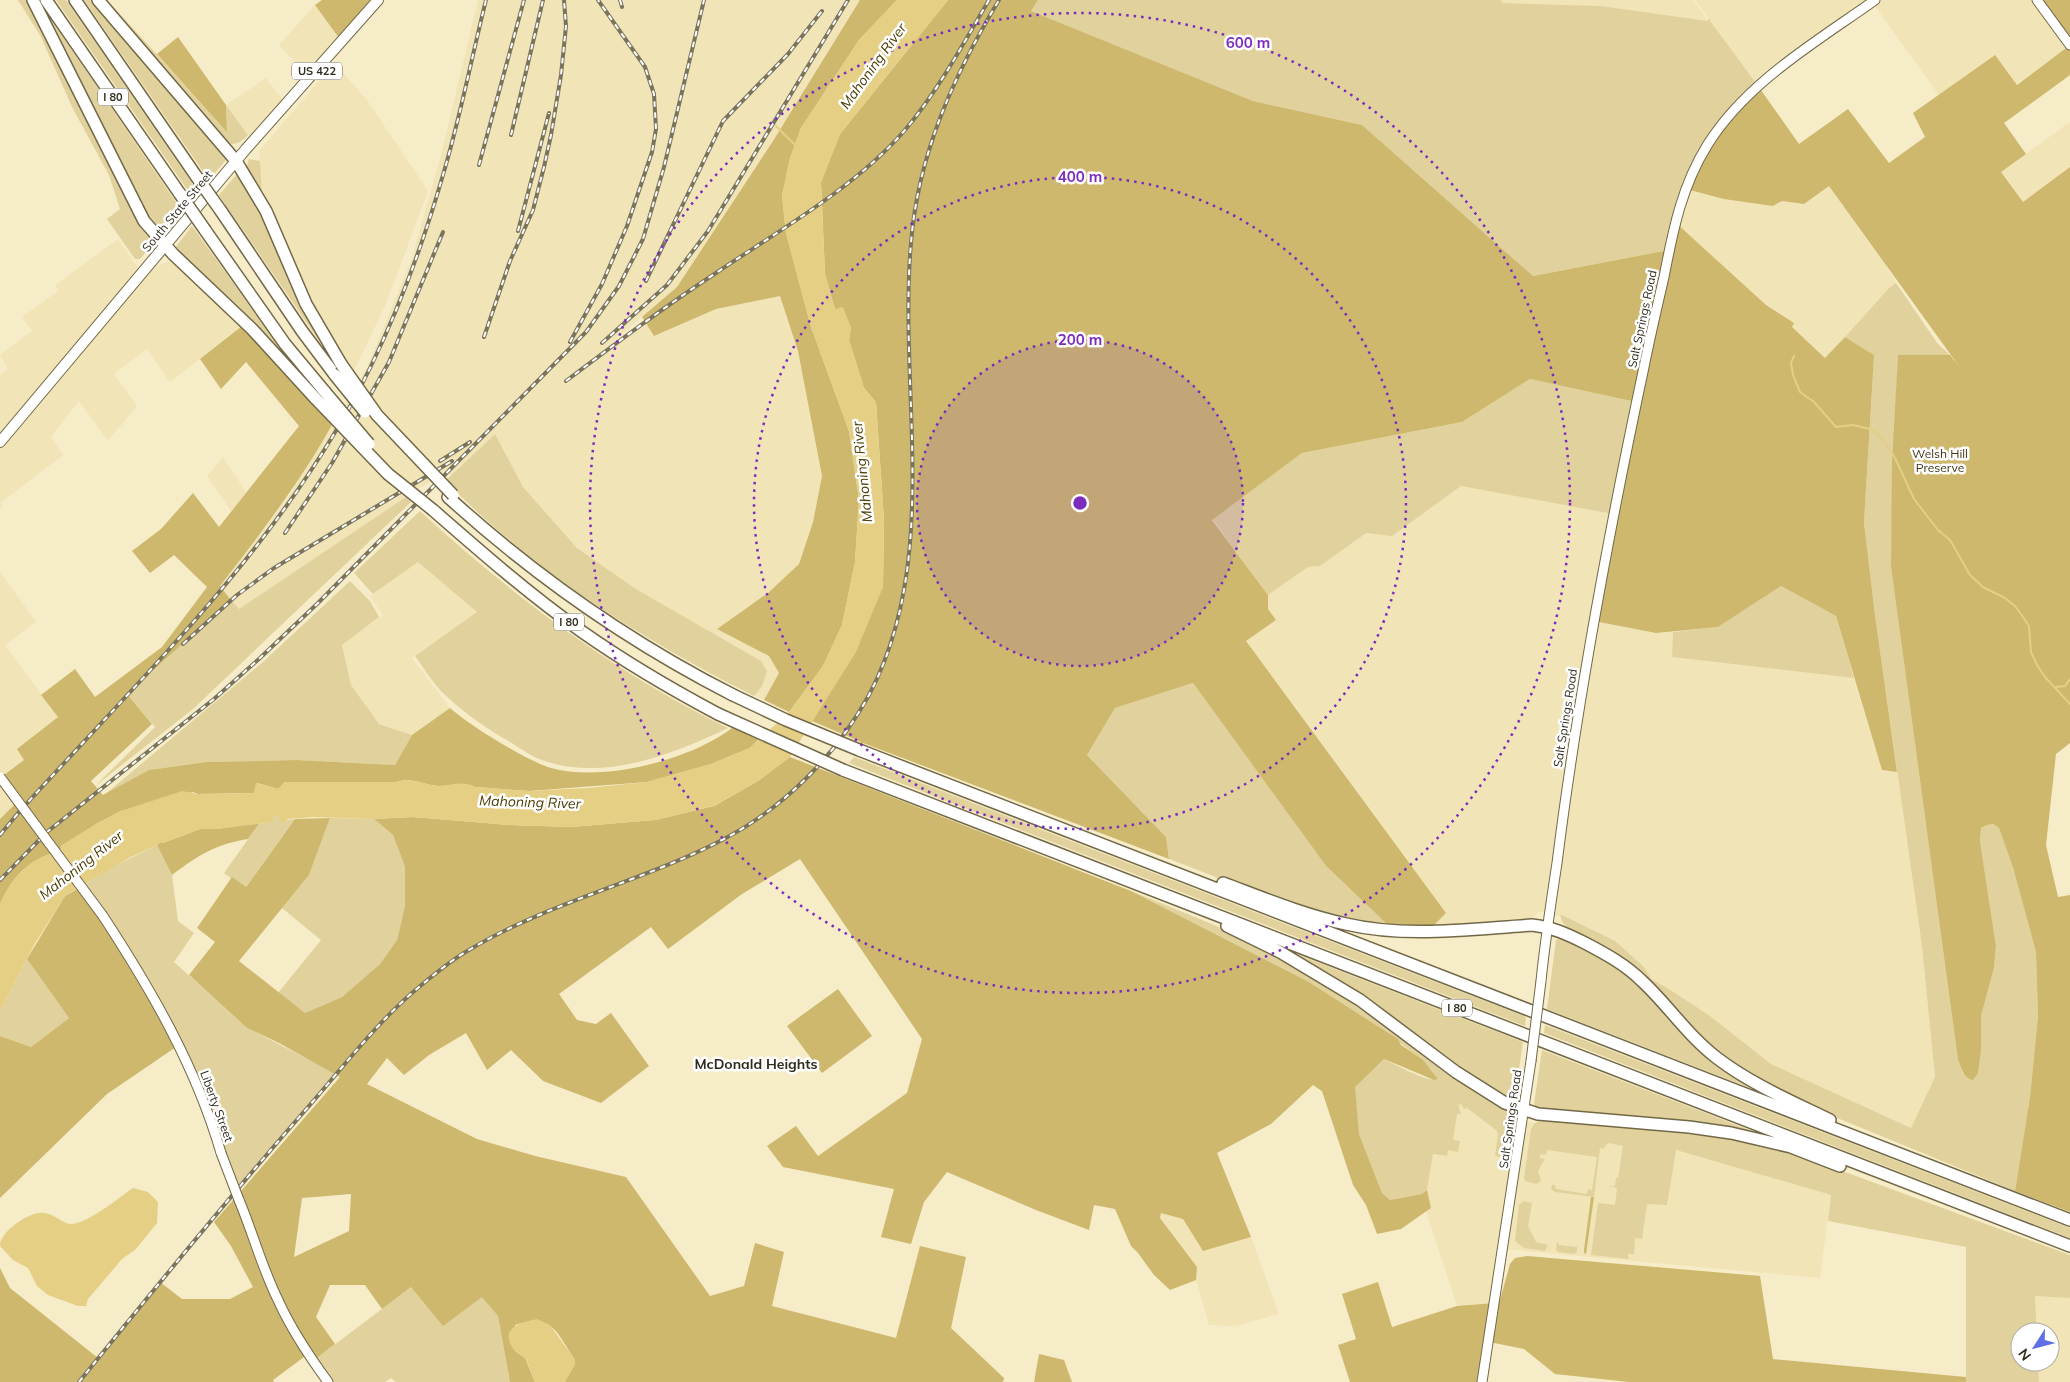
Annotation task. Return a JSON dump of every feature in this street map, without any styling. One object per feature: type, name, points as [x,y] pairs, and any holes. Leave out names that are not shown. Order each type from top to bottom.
[{"type":"highway","points":[[33,0],[57,45],[132,201],[144,221],[165,244],[320,396]]},
{"type":"highway","name":"I 80","points":[[46,0],[286,344],[320,396],[433,510],[503,570],[581,631],[657,680],[718,714],[843,770],[2070,1246]]},
{"type":"highway","name":"I 80","points":[[75,0],[302,331],[335,375],[377,425],[491,536],[529,567],[615,628],[692,674],[733,695],[786,720],[859,750],[2070,1220]]},
{"type":"highway","points":[[98,0],[236,161],[266,211],[306,304],[340,364],[377,415],[450,496]]},
{"type":"highway","points":[[1168,870],[1204,876],[1300,912],[1368,928],[1425,932],[1532,925],[1548,926],[1564,932],[1619,962],[1643,981],[1704,1047],[1743,1076],[1831,1120],[1925,1158],[1943,1171]]},
{"type":"highway","points":[[1135,883],[1172,904],[1218,922],[1280,952],[1360,1000],[1479,1088],[1506,1103],[1538,1114],[1689,1127],[1750,1136],[1791,1147],[1907,1190],[1948,1198]]},
{"type":"main road","name":"South State Street","points":[[0,442],[165,244],[378,0]]},
{"type":"main road","name":"Salt Springs Road","points":[[1482,1382],[1531,1062],[1572,755],[1613,514],[1675,222],[1688,183],[1707,145],[1725,121],[1758,86],[1875,0]]},
{"type":"main road","points":[[2038,0],[2070,45]]},
{"type":"main road","name":"Liberty Street","points":[[0,777],[103,916],[146,984],[169,1025],[192,1073],[268,1279],[285,1315],[308,1354],[328,1382]]},
{"type":"shaded area","points":[[478,0],[860,0],[773,141],[677,287],[608,346],[647,325],[654,336],[716,309],[780,296],[798,351],[822,476],[813,522],[799,564],[768,593],[717,629],[769,656],[779,673],[764,700],[754,695],[761,661],[636,589],[577,548],[523,487],[495,434],[451,475],[447,470],[239,609],[220,586],[286,500],[367,368],[412,258],[441,155]]},
{"type":"shaded area","points":[[1501,0],[1693,0],[1708,21],[1601,6],[1501,3]]},
{"type":"shaded area","points":[[1695,0],[2037,0],[2070,45],[2016,85],[1994,55],[1939,95],[1872,2],[1758,87]]},
{"type":"shaded area","points":[[315,5],[342,42],[310,78],[279,45]]},
{"type":"shaded area","points":[[333,65],[342,72],[367,100],[428,191],[386,304],[352,375],[306,295],[262,194],[259,151]]},
{"type":"shaded area","points":[[266,78],[286,104],[253,141],[226,105]]},
{"type":"shaded area","points":[[2070,122],[2070,167],[2023,202],[2001,172]]},
{"type":"shaded area","points":[[1830,185],[1873,243],[1896,283],[1889,288],[1826,358],[1791,327],[1793,323],[1766,305],[1675,222],[1686,189],[1773,206],[1782,201],[1804,204]]},
{"type":"shaded area","points":[[118,239],[141,272],[172,260],[242,326],[170,382],[147,349],[114,374],[137,406],[108,441],[79,401],[51,437],[63,455],[0,503],[0,375],[8,369],[0,355],[32,331],[22,317],[58,291],[55,285]]},
{"type":"shaded area","points":[[223,457],[246,492],[231,511],[207,476]]},
{"type":"shaded area","points":[[1461,486],[1613,514],[1656,633],[1673,632],[1672,657],[1854,678],[1882,770],[1897,772],[1922,946],[1935,1077],[1911,1128],[1771,1064],[1710,1016],[1651,979],[1644,967],[1564,916],[1550,915],[1539,911],[1534,917],[1523,921],[1432,927],[1446,913],[1246,641],[1275,620],[1268,609],[1268,595],[1308,567],[1320,566],[1366,532],[1392,536]]},
{"type":"shaded area","points":[[418,562],[478,612],[412,658],[450,708],[412,735],[379,724],[351,685],[342,644],[383,615],[370,597]]},
{"type":"shaded area","points":[[0,572],[36,622],[5,645],[58,717],[17,749],[25,760],[0,778]]},
{"type":"shaded area","points":[[0,787],[14,805],[0,819]]},
{"type":"shaded area","points":[[1456,1072],[1524,1109],[1523,1121],[1634,1133],[1629,1258],[1635,1238],[1642,1239],[1647,1204],[1667,1205],[1675,1150],[1831,1195],[1820,1278],[1503,1249],[1495,1303],[1457,1306],[1426,1211],[1431,1207],[1427,1190],[1433,1154],[1446,1156]]},
{"type":"shaded area","points":[[1162,1213],[1183,1219],[1203,1251],[1251,1237],[1279,1314],[1235,1326],[1209,1325],[1196,1280],[1197,1267],[1160,1218]]},
{"type":"shaded area","points":[[2035,1296],[2070,1298],[2070,1382],[2039,1382],[2038,1372],[2060,1372],[2060,1322],[2036,1322]]},
{"type":"green space","points":[[18,0],[29,0],[128,204],[150,237],[150,247],[140,259],[135,259],[107,219],[120,209],[109,175],[73,109],[40,35]]},
{"type":"green space","points":[[56,0],[66,0],[198,192],[193,198]]},
{"type":"green space","points":[[84,0],[95,0],[226,157],[226,160],[209,180]]},
{"type":"green space","points":[[104,0],[107,0],[227,131],[226,105],[248,135],[238,143],[226,143]]},
{"type":"green space","points":[[322,0],[374,0],[342,42],[315,5]]},
{"type":"green space","points":[[860,0],[897,0],[859,40],[801,128],[790,158],[782,196],[786,233],[811,327],[849,431],[859,500],[855,562],[842,625],[823,666],[789,712],[764,700],[779,673],[769,656],[717,629],[768,593],[799,564],[813,522],[822,476],[798,351],[780,296],[716,309],[654,336],[642,317],[677,287],[773,141]]},
{"type":"green space","points":[[948,0],[1038,0],[1031,11],[1253,101],[1362,125],[1533,276],[1669,250],[1675,222],[1766,305],[1794,323],[1792,327],[1825,358],[1845,337],[1874,355],[1864,523],[1897,772],[1882,770],[1836,616],[1781,586],[1718,627],[1656,633],[1594,621],[1636,402],[1530,379],[1462,422],[1302,453],[1212,520],[1268,595],[1268,609],[1276,620],[1246,641],[1446,913],[1432,927],[1390,927],[1326,866],[1193,683],[1115,708],[1087,755],[1166,837],[1169,859],[863,743],[859,750],[861,742],[812,721],[826,698],[883,587],[884,520],[876,402],[864,388],[849,340],[851,327],[835,309],[825,274],[821,182],[840,134]]},
{"type":"green space","points":[[1038,0],[1501,0],[1502,3],[1601,6],[1708,21],[1708,18],[1758,86],[1700,157],[1669,250],[1533,276],[1362,125],[1253,101],[1031,11]]},
{"type":"green space","points":[[2037,0],[2070,0],[2070,45]]},
{"type":"green space","points":[[46,12],[182,211],[162,232],[157,231],[146,218],[44,13]]},
{"type":"green space","points":[[178,37],[226,105],[227,132],[157,54]]},
{"type":"green space","name":"Welsh Hill Preserve","points":[[2070,45],[2070,75],[2004,123],[2026,154],[2001,172],[2023,202],[2070,167],[2070,743],[2056,754],[2046,845],[2058,897],[2070,895],[2070,1212],[2015,1191],[2030,1097],[2038,1016],[2036,952],[2013,867],[1999,828],[1993,824],[1981,828],[1980,841],[1996,946],[1994,968],[1981,1016],[1981,1052],[1978,1073],[1973,1080],[1965,1075],[1958,1060],[1891,567],[1892,463],[1898,355],[1950,355],[1961,369],[1829,186],[1804,204],[1782,201],[1773,206],[1724,199],[1686,189],[1700,157],[1758,86],[1799,144],[1848,109],[1889,163],[1925,137],[1913,113],[1995,55],[2017,85]]},
{"type":"green space","points":[[249,159],[260,161],[262,194],[246,169]]},
{"type":"green space","points":[[237,174],[242,176],[257,201],[327,349],[326,351],[219,195]]},
{"type":"green space","points":[[192,226],[289,360],[287,362],[175,248]]},
{"type":"green space","name":"Welsh Hill Preserve","points":[[1896,283],[1938,344],[1950,355],[1898,355],[1896,403],[1955,360],[2070,520],[1892,513],[1891,567],[1958,1060],[1963,1074],[1978,1073],[1981,1052],[1981,1016],[1994,968],[1996,946],[1980,841],[1981,828],[1987,825],[1993,824],[1999,828],[2014,867],[2036,952],[2038,1016],[2030,1097],[2015,1191],[1830,1115],[1743,1070],[1706,1042],[1612,952],[1569,929],[1562,922],[1560,915],[1615,941],[1644,967],[1651,979],[1710,1016],[1771,1064],[1911,1128],[1935,1077],[1922,946],[1875,615],[1864,523],[1874,355],[1845,337],[1889,288]]},
{"type":"green space","points":[[242,326],[333,423],[294,486],[220,586],[231,600],[127,694],[152,724],[91,781],[103,795],[149,770],[206,762],[296,760],[395,765],[412,735],[450,708],[484,733],[528,758],[551,768],[573,772],[622,770],[648,765],[698,748],[719,737],[737,724],[763,735],[750,748],[711,764],[647,782],[529,791],[475,787],[461,784],[439,786],[408,780],[396,782],[285,782],[278,789],[257,783],[254,793],[198,794],[193,792],[121,811],[98,823],[61,846],[60,850],[37,860],[23,870],[8,889],[0,904],[0,819],[14,805],[0,786],[0,778],[24,760],[17,749],[58,717],[41,695],[75,669],[95,697],[162,647],[207,587],[174,555],[150,573],[132,551],[161,529],[193,493],[219,527],[299,426],[246,362],[221,389],[200,359]]},
{"type":"green space","points":[[1530,379],[1636,402],[1613,514],[1461,486],[1392,536],[1366,533],[1320,566],[1308,567],[1268,595],[1212,519],[1302,453],[1462,422]]},
{"type":"green space","points":[[495,434],[523,487],[577,548],[636,589],[761,661],[767,671],[762,686],[754,696],[690,662],[594,604],[535,561],[475,510],[445,481]]},
{"type":"green space","points":[[406,497],[411,502],[193,709],[95,786],[155,727],[127,694],[231,600],[239,609]]},
{"type":"green space","points":[[420,511],[491,573],[566,631],[645,683],[728,728],[683,748],[636,763],[587,768],[563,766],[539,759],[478,722],[440,690],[415,656],[477,612],[418,562],[373,594],[354,573]]},
{"type":"green space","points":[[350,581],[370,601],[379,617],[342,645],[351,685],[379,724],[412,735],[395,765],[296,760],[206,762],[149,770],[103,796],[263,662]]},
{"type":"green space","points":[[1781,586],[1836,616],[1854,678],[1672,657],[1673,632],[1718,627]]},
{"type":"green space","points":[[1193,683],[1326,866],[1390,927],[1333,917],[1305,909],[1169,859],[1166,837],[1087,755],[1115,708]]},
{"type":"green space","points":[[790,757],[1131,891],[1309,982],[1398,1039],[1401,1045],[1423,1060],[1438,1079],[1434,1080],[1384,1059],[1355,1087],[1359,1134],[1382,1193],[1390,1200],[1422,1194],[1427,1190],[1431,1208],[1401,1229],[1377,1234],[1366,1205],[1353,1185],[1322,1091],[1313,1085],[1271,1124],[1217,1153],[1251,1237],[1203,1251],[1183,1219],[1161,1213],[1160,1218],[1197,1267],[1196,1280],[1170,1290],[1154,1275],[1131,1246],[1115,1209],[1094,1205],[1089,1230],[1036,1210],[947,1172],[924,1202],[911,1244],[881,1237],[894,1189],[783,1167],[767,1146],[796,1126],[818,1156],[907,1093],[922,1039],[800,859],[742,894],[668,949],[651,927],[559,994],[577,1020],[596,1024],[611,1013],[649,1066],[601,1103],[543,1081],[511,1050],[487,1070],[466,1033],[429,1055],[404,1075],[387,1058],[367,1084],[477,1139],[535,1156],[626,1177],[710,1296],[744,1286],[755,1243],[784,1252],[772,1306],[896,1338],[920,1246],[966,1257],[951,1328],[1004,1378],[1003,1382],[565,1382],[575,1360],[558,1333],[546,1323],[538,1321],[515,1325],[515,1351],[525,1358],[535,1382],[510,1382],[498,1316],[482,1297],[443,1326],[411,1287],[382,1309],[365,1285],[330,1285],[316,1317],[335,1344],[313,1361],[308,1354],[273,1380],[274,1382],[0,1382],[0,1268],[10,1288],[98,1358],[160,1282],[182,1299],[230,1299],[253,1287],[231,1246],[214,1222],[340,1077],[279,1043],[247,1028],[189,975],[215,942],[197,928],[232,877],[246,887],[295,819],[330,818],[309,875],[239,961],[305,1013],[342,997],[380,964],[397,940],[405,906],[405,867],[393,835],[374,819],[413,817],[509,825],[571,827],[655,820],[714,806],[758,781]],"holes":[[[351,1194],[349,1231],[294,1257],[302,1198]]]},
{"type":"green space","points":[[854,757],[1526,1017],[1525,1026],[849,763]]},
{"type":"green space","points":[[274,816],[280,816],[282,821],[295,819],[245,888],[224,873],[259,824],[272,822]]},
{"type":"green space","points":[[330,818],[374,819],[393,835],[405,867],[405,906],[397,940],[380,964],[342,997],[305,1013],[278,993],[321,940],[282,908],[309,875]]},
{"type":"green space","points":[[244,824],[259,824],[248,839],[226,844],[207,852],[172,875],[157,845],[160,842],[163,843],[200,829],[218,829]]},
{"type":"green space","points":[[157,845],[172,875],[178,921],[194,933],[174,962],[247,1028],[337,1074],[235,1190],[192,1073],[81,887],[111,868]]},
{"type":"green space","points":[[81,887],[179,1045],[107,1094],[0,1198],[0,1036],[31,1047],[69,1018],[27,959],[65,896]]},
{"type":"green space","points":[[1131,891],[1241,937],[1277,955],[1325,983],[1459,1080],[1506,1110],[1509,1114],[1511,1129],[1510,1141],[1505,1155],[1501,1157],[1495,1156],[1498,1134],[1496,1130],[1467,1108],[1464,1109],[1461,1104],[1458,1105],[1461,1114],[1457,1114],[1453,1140],[1460,1141],[1458,1152],[1448,1150],[1447,1156],[1433,1154],[1427,1190],[1422,1194],[1390,1200],[1382,1193],[1359,1134],[1354,1087],[1384,1059],[1419,1076],[1438,1079],[1434,1073],[1391,1035],[1309,982]]},
{"type":"green space","points":[[1561,935],[1624,970],[1766,1094],[1547,1009],[1556,940]]},
{"type":"green space","points":[[1283,949],[1523,1042],[1515,1097],[1509,1099],[1474,1078],[1388,1013]]},
{"type":"green space","points":[[27,959],[69,1018],[31,1047],[0,1036],[0,1012]]},
{"type":"green space","points":[[838,989],[872,1036],[822,1073],[787,1026]]},
{"type":"green space","points":[[1545,1025],[2070,1228],[2070,1238],[1544,1033]]},
{"type":"green space","points":[[1542,1050],[1760,1134],[1536,1108],[1534,1104]]},
{"type":"green space","points":[[1542,1119],[1732,1137],[1791,1152],[2070,1255],[2070,1298],[2035,1296],[2036,1322],[2010,1322],[2010,1372],[2038,1372],[2039,1382],[1966,1382],[1966,1247],[1828,1221],[1831,1195],[1676,1150],[1667,1205],[1647,1204],[1642,1239],[1635,1238],[1634,1254],[1628,1254],[1629,1259],[1591,1255],[1598,1203],[1615,1205],[1617,1188],[1608,1186],[1615,1186],[1616,1178],[1618,1178],[1623,1146],[1608,1143],[1603,1149],[1600,1148],[1594,1197],[1555,1192],[1551,1189],[1552,1185],[1555,1185],[1556,1189],[1587,1194],[1588,1189],[1592,1190],[1597,1157],[1547,1150],[1546,1155],[1540,1154],[1540,1158],[1545,1159],[1538,1171],[1541,1181],[1536,1184],[1525,1181],[1531,1129],[1534,1124]]},
{"type":"green space","points":[[1591,1197],[1594,1197],[1586,1254],[1584,1250]]},
{"type":"green space","points":[[1523,1201],[1532,1203],[1528,1226],[1536,1242],[1548,1245],[1545,1251],[1524,1248],[1515,1241],[1519,1205]]},
{"type":"green space","points":[[1557,1242],[1559,1245],[1577,1247],[1577,1252],[1574,1254],[1559,1252],[1556,1250]]},
{"type":"green space","points":[[1527,1256],[1760,1276],[1773,1359],[1966,1377],[1966,1382],[1629,1382],[1555,1374],[1524,1349],[1489,1342],[1482,1382],[1350,1382],[1338,1345],[1356,1339],[1342,1294],[1378,1282],[1392,1327],[1457,1306],[1495,1303],[1490,1336],[1510,1264],[1515,1258]]},
{"type":"green space","points":[[411,1287],[482,1296],[498,1316],[510,1382],[396,1382],[391,1378],[385,1382],[328,1382],[313,1361]]},
{"type":"green space","points":[[1039,1354],[1064,1360],[1072,1382],[1034,1382]]},
{"type":"water","name":"Mahoning River","points":[[897,0],[948,0],[840,134],[821,182],[825,274],[835,309],[843,307],[851,327],[849,340],[864,388],[876,402],[884,520],[883,587],[856,652],[790,757],[758,781],[713,806],[655,820],[571,827],[509,825],[413,817],[374,819],[313,817],[288,819],[285,822],[280,821],[279,816],[274,816],[273,822],[218,829],[200,829],[163,843],[160,842],[65,896],[34,945],[0,1012],[0,904],[8,889],[23,870],[36,860],[62,849],[61,846],[121,811],[182,791],[198,794],[254,793],[256,783],[278,789],[285,782],[396,782],[408,780],[439,786],[461,784],[475,787],[529,791],[647,782],[711,764],[750,748],[789,712],[823,666],[842,625],[855,562],[859,500],[849,431],[811,327],[786,233],[782,196],[790,158],[801,128],[859,40]]},
{"type":"water","points":[[133,1188],[148,1192],[158,1202],[157,1223],[136,1249],[122,1259],[88,1299],[86,1306],[78,1306],[48,1295],[37,1286],[28,1268],[13,1260],[0,1246],[5,1234],[25,1218],[45,1213],[70,1224],[77,1223],[103,1210]]},
{"type":"water","points":[[537,1319],[550,1325],[575,1360],[575,1365],[565,1382],[535,1382],[526,1360],[512,1347],[509,1340],[511,1330],[520,1324]]},
{"type":"waterway","points":[[776,126],[795,145]]},
{"type":"waterway","points":[[1794,356],[1791,363],[1793,375],[1800,392],[1814,402],[1836,427],[1853,425],[1874,431],[1895,458],[1914,499],[1938,530],[1950,540],[1970,575],[1983,587],[2005,598],[2015,606],[2029,626],[2031,652],[2037,665],[2045,677],[2070,704]]},
{"type":"waterway","points":[[2056,687],[2065,686],[2070,679]]},
{"type":"railway","points":[[0,835],[212,601],[257,546],[299,489],[337,429],[382,342],[403,293],[421,243],[451,147],[486,0]]},
{"type":"railway","points":[[479,165],[524,0]]},
{"type":"railway","points":[[511,135],[543,0]]},
{"type":"railway","points":[[484,337],[510,261],[533,210],[544,167],[561,75],[566,26],[564,0]]},
{"type":"railway","points":[[570,342],[602,284],[627,226],[652,152],[656,129],[654,94],[645,67],[598,0]]},
{"type":"railway","points":[[620,0],[622,7]]},
{"type":"railway","points":[[0,880],[47,832],[214,699],[260,658],[318,603],[586,332],[619,286],[643,239],[664,167],[704,0]]},
{"type":"railway","points":[[602,343],[667,285],[708,231],[848,0]]},
{"type":"railway","points":[[566,381],[659,312],[815,207],[864,170],[885,151],[917,115],[950,67],[989,0]]},
{"type":"railway","points":[[79,1382],[221,1208],[348,1060],[389,1014],[419,987],[456,958],[500,933],[563,905],[661,868],[724,839],[746,826],[768,811],[807,778],[825,758],[856,717],[869,695],[891,642],[905,587],[911,530],[912,473],[908,299],[911,243],[921,178],[930,147],[953,86],[999,0]]},
{"type":"railway","points":[[646,281],[723,121],[788,54],[822,11]]},
{"type":"railway","points":[[518,231],[549,113]]},
{"type":"railway","points":[[285,533],[332,463],[389,362],[443,232]]},
{"type":"railway","points":[[440,461],[470,442]]},
{"type":"railway","points":[[183,644],[237,595],[274,568],[452,461]]},
{"type":"district","name":"McDonald Heights","points":[[756,1064]]}]
